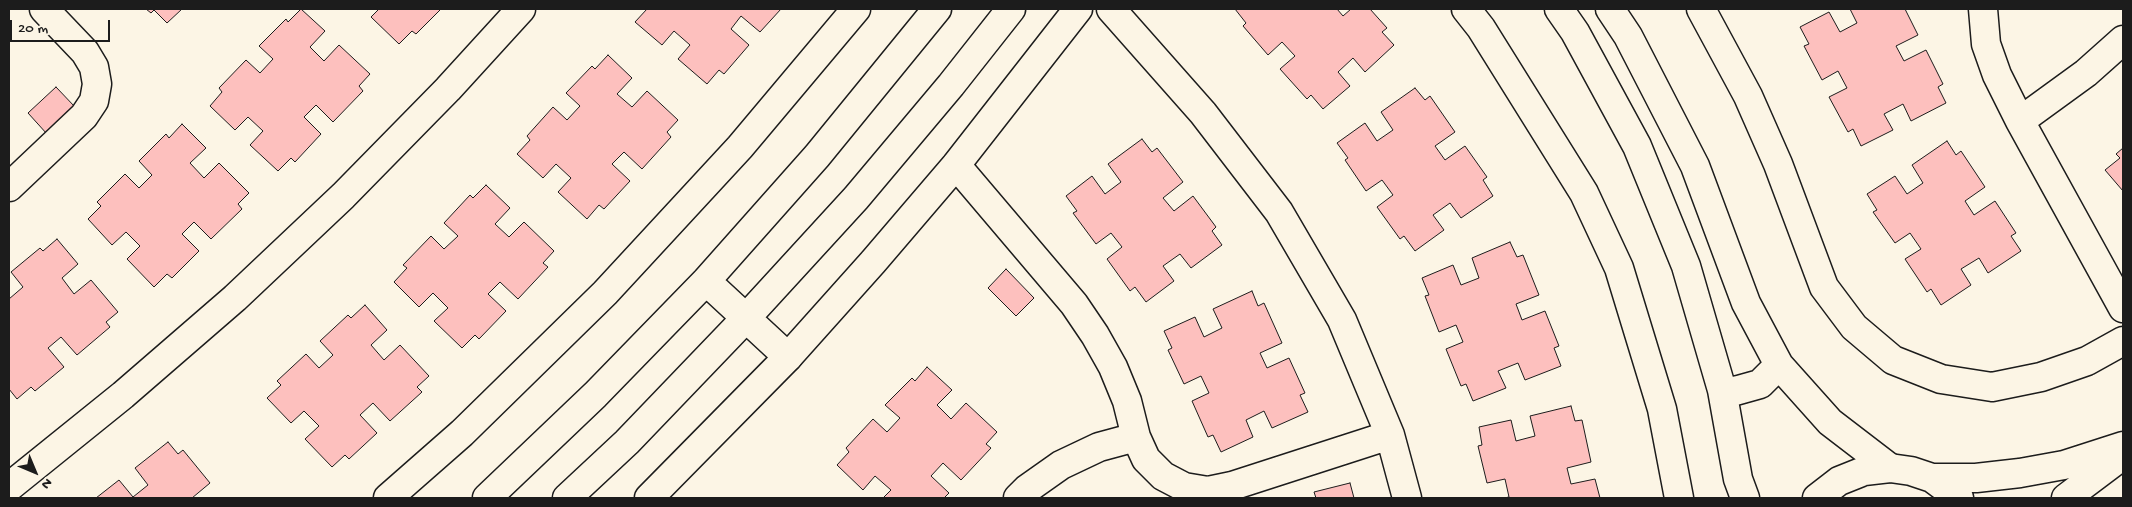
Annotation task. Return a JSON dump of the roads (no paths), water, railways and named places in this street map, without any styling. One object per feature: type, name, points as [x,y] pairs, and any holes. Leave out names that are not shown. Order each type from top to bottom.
[{"type":"street","points":[[9,187],[84,116],[94,101],[97,84],[94,67],[85,52],[44,9]]},
{"type":"street","points":[[9,487],[123,395],[242,291],[343,196],[448,90],[521,9]]},
{"type":"street","points":[[388,498],[462,433],[604,293],[740,147],[856,9]]},
{"type":"street","points":[[487,498],[595,395],[706,281],[817,156],[937,9]]},
{"type":"street","points":[[567,498],[627,442],[746,318],[856,198],[952,85],[1011,9]]},
{"type":"street","points":[[650,498],[788,357],[873,262],[956,165],[1078,9]]},
{"type":"street","points":[[1111,9],[1203,113],[1279,212],[1342,320],[1390,436],[1407,498]]},
{"type":"street","points":[[1466,9],[1486,36],[1584,194],[1619,268],[1662,409],[1679,498]]},
{"type":"street","points":[[1559,9],[1575,32],[1637,146],[1686,266],[1722,390],[1738,479],[1745,498]]},
{"type":"street","points":[[1610,9],[1628,36],[1695,166],[1746,303],[1779,365],[1830,422],[1890,468]]},
{"type":"street","points":[[1701,9],[1748,96],[1778,164],[1824,287],[1854,327],[1892,360],[1942,379],[1992,387],[2041,378],[2087,361],[2123,342]]},
{"type":"street","points":[[1983,9],[1986,44],[1997,75],[2020,121],[2123,308]]},
{"type":"street","points":[[2020,121],[2086,73],[2123,40]]},
{"type":"street","points":[[956,165],[1074,304],[1095,335],[1113,367],[1127,401],[1136,437],[1146,459],[1163,476],[1184,488],[1208,491],[1232,486],[1390,436]]},
{"type":"street","points":[[706,281],[788,357]]},
{"type":"street","points":[[1722,390],[1735,391],[1754,386],[1770,376],[1779,365]]},
{"type":"street","points":[[1018,498],[1027,489],[1062,465],[1099,447],[1136,437]]},
{"type":"street","points":[[1932,478],[1976,478],[2020,473],[2064,465],[2123,446]]},
{"type":"street","points":[[2066,498],[2123,455]]},
{"type":"street","points":[[1817,498],[1839,481],[1864,471],[1890,468],[1911,471],[1932,478],[1959,498]]},
{"type":"street","points":[[9,492],[14,498]]}]
